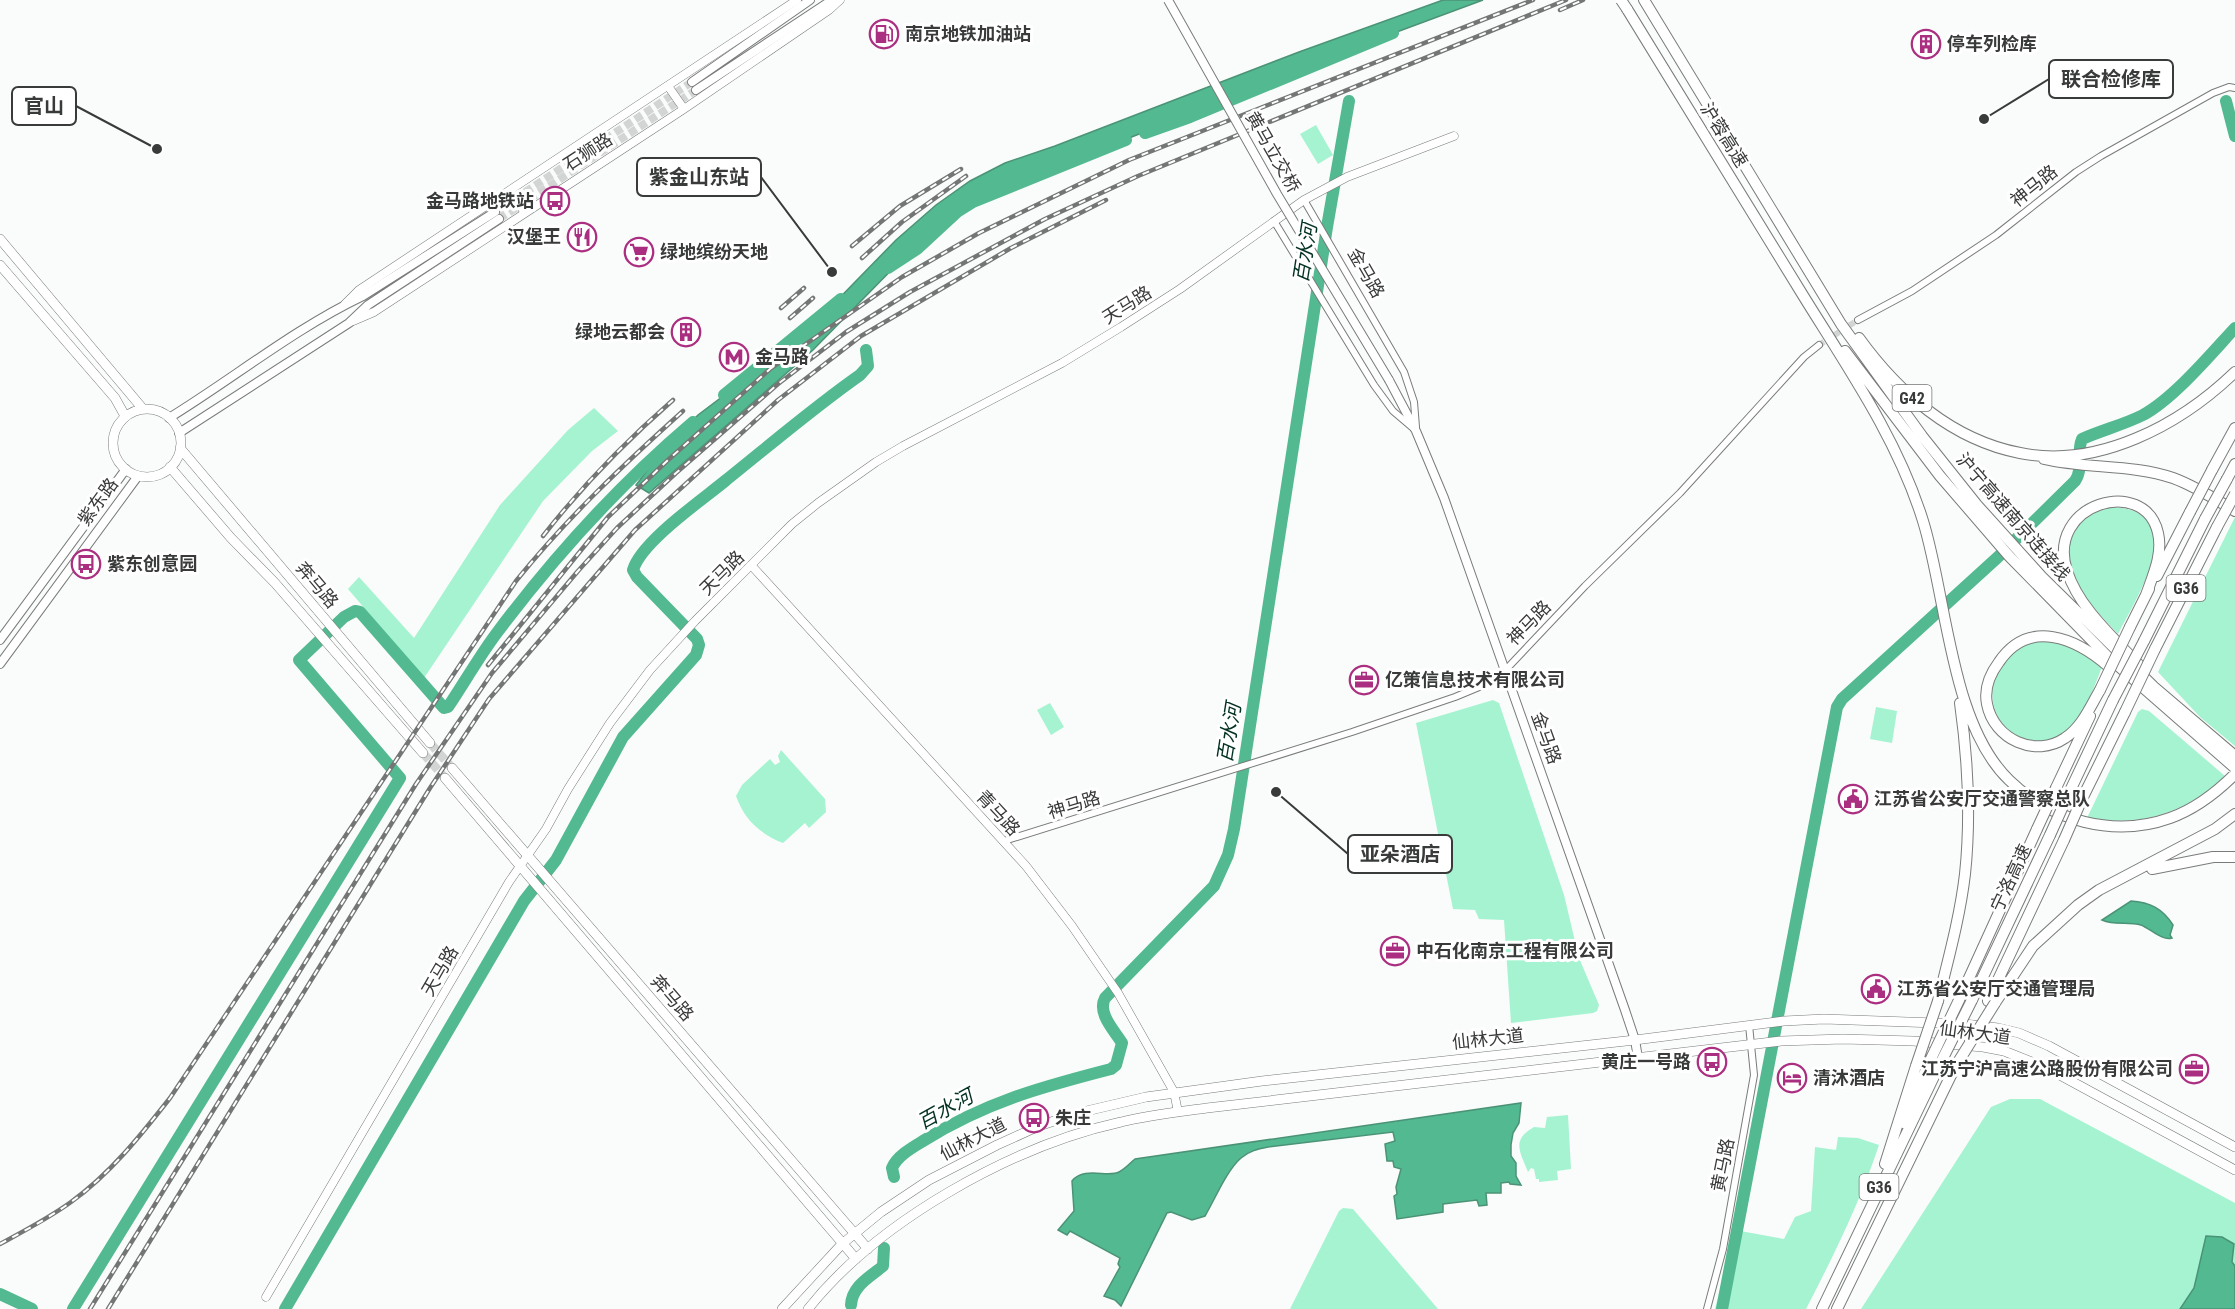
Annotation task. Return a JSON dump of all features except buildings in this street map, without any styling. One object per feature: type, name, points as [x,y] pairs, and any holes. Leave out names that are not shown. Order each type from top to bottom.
[{"type":"highway","name":"沪蓉高速","points":[[1644,0],[1806,265]]},
{"type":"highway","name":"沪蓉高速","points":[[1624,4],[1798,287]]},
{"type":"highway","name":"G42","points":[[1806,265],[1884,370],[1906,393],[1951,426],[2020,454],[2068,459],[2124,443],[2153,431],[2184,413],[2235,372]]},
{"type":"highway","name":"沪宁高速南京连接线","points":[[1806,265],[1841,324],[2003,542]]},
{"type":"highway","name":"G42","points":[[1798,287],[1852,374],[1897,457],[1923,521],[1954,662],[1975,731],[1994,763],[2022,792],[2061,815],[2107,826],[2152,823],[2181,813],[2219,789],[2235,774]]},
{"type":"highway","name":"沪宁高速南京连接线","points":[[1798,287],[1886,408],[2003,542],[2107,656],[2233,762]]},
{"type":"highway","points":[[1874,1198],[1928,1066],[2086,726],[2100,690],[2146,595],[2235,428]]},
{"type":"highway","points":[[2068,459],[2087,466],[2124,468],[2172,478],[2192,486],[2235,511]]},
{"type":"highway","name":"宁洛高速","points":[[1822,1309],[1874,1198],[1928,1066],[1972,1000],[2113,700],[2235,464]]},
{"type":"highway","name":"宁洛高速","points":[[1837,1309],[1955,1067],[1991,1002],[2082,799],[2155,649],[2235,495]]},
{"type":"highway","points":[[2146,595],[2159,549],[2158,533],[2154,522],[2146,512],[2129,503],[2092,506],[2084,511],[2071,527],[2065,545],[2065,563],[2071,580],[2090,612],[2193,721]]},
{"type":"highway","name":"沪宁高速南京连接线","points":[[2013,553],[2193,721],[2233,762]]},
{"type":"highway","points":[[2100,690],[2075,730],[2065,738],[2039,747],[2017,742],[2007,735],[1992,717],[1987,704],[1987,687],[1992,671],[2004,654],[2014,645],[2029,639],[2059,637],[2073,642],[2100,659],[2195,740],[2233,762]]},
{"type":"highway","points":[[1928,1066],[1938,1001],[1959,906],[1968,832],[1965,740],[1954,662]]},
{"type":"highway","points":[[1991,1002],[2033,946],[2061,918],[2099,890],[2215,829],[2235,814]]},
{"type":"highway","points":[[2132,874],[2213,857],[2235,857]]},
{"type":"main road","points":[[810,0],[694,86],[832,0]]},
{"type":"main road","name":"黄马立交桥","points":[[1168,0],[1277,194],[1389,380]]},
{"type":"main road","name":"石狮路","points":[[170,418],[343,306],[497,216],[368,305],[349,323],[179,433]]},
{"type":"main road","points":[[0,240],[143,409]]},
{"type":"main road","points":[[0,265],[115,398],[125,416]]},
{"type":"main road","name":"金马路","points":[[1389,380],[1416,431],[1444,498],[1635,1040],[1638,1058]]},
{"type":"main road","points":[[143,409],[153,409],[170,418],[179,433],[180,448],[176,460],[160,474],[149,477],[138,476],[126,470],[118,461],[114,450],[113,438],[117,427],[125,416],[143,409]]},
{"type":"main road","name":"奔马路","points":[[180,448],[430,742]]},
{"type":"main road","name":"奔马路","points":[[170,467],[423,753]]},
{"type":"main road","name":"紫东路","points":[[0,640],[126,470]]},
{"type":"main road","name":"紫东路","points":[[0,664],[138,476]]},
{"type":"main road","name":"奔马路","points":[[452,768],[868,1249]]},
{"type":"main road","name":"奔马路","points":[[445,778],[856,1259]]},
{"type":"main road","name":"仙林大道","points":[[782,1309],[842,1244],[905,1195],[968,1160],[1039,1126],[1078,1113],[1174,1092],[1635,1040],[1761,1023],[1824,1019],[1953,1024],[1998,1028],[2019,1033],[2059,1052],[2235,1147]]},
{"type":"main road","name":"仙林大道","points":[[808,1309],[856,1259],[936,1200],[973,1178],[1029,1152],[1116,1123],[1178,1112],[1781,1041],[1843,1039],[1913,1041],[2004,1051],[2047,1068],[2235,1170]]},
{"type":"main road","points":[[1113,1104],[1116,1123]]},
{"type":"street","name":"石狮路","points":[[343,306],[359,290],[797,0]]},
{"type":"street","name":"石狮路","points":[[349,323],[374,312],[684,109],[829,10],[840,0]]},
{"type":"street","points":[[668,86],[684,109]]},
{"type":"street","name":"神马路","points":[[1858,320],[1912,291],[1996,235],[2076,172],[2101,156],[2213,93],[2229,87],[2235,88]]},
{"type":"street","name":"天马路","points":[[266,1297],[509,882],[546,829],[568,789],[610,723],[650,670],[694,621],[792,524],[876,462],[1062,363],[1180,289],[1304,200],[1347,177],[1454,136]]},
{"type":"street","points":[[510,190],[525,213]]},
{"type":"street","name":"金马路","points":[[1304,200],[1404,372],[1414,402],[1416,431]]},
{"type":"street","name":"金马路","points":[[1274,221],[1374,385],[1393,411],[1416,431]]},
{"type":"street","name":"神马路","points":[[1004,841],[1128,804],[1455,697],[1487,684],[1505,672],[1519,653],[1680,493],[1804,357],[1819,345]]},
{"type":"street","name":"青马路","points":[[751,565],[1004,841],[1067,919],[1118,993],[1174,1092],[1178,1112]]},
{"type":"street","name":"黄马路","points":[[1707,1309],[1723,1249],[1754,1075],[1755,1044],[1749,1026]]},
{"type":"shaded area","points":[[1443,0],[1483,0],[1340,53],[978,199],[940,223],[813,350],[649,493],[636,485],[662,451],[698,415],[783,351],[815,323],[896,240],[936,205],[970,181],[1005,163]]},
{"type":"shaded area","points":[[1316,125],[1333,155],[1318,164],[1300,134]]},
{"type":"shaded area","points":[[594,408],[618,431],[592,451],[543,501],[424,678],[348,589],[359,577],[414,638],[500,505],[568,430]]},
{"type":"shaded area","points":[[2112,507],[2136,512],[2150,523],[2155,539],[2146,579],[2118,634],[2098,613],[2079,587],[2068,560],[2069,545],[2075,531],[2083,521],[2091,515]]},
{"type":"shaded area","points":[[2235,517],[2235,746],[2200,717],[2158,672]]},
{"type":"shaded area","points":[[2044,640],[2073,646],[2102,667],[2093,691],[2076,722],[2050,741],[2031,742],[2014,736],[2001,722],[1994,705],[1993,685],[2001,666],[2018,648]]},
{"type":"shaded area","points":[[1493,700],[1499,703],[1564,895],[1579,958],[1599,1005],[1597,1011],[1593,1013],[1511,1023],[1504,920],[1479,919],[1475,910],[1453,909],[1416,723]]},
{"type":"shaded area","points":[[1050,703],[1064,727],[1051,735],[1037,710]]},
{"type":"shaded area","points":[[1876,707],[1897,711],[1892,743],[1870,739]]},
{"type":"shaded area","points":[[2142,709],[2149,711],[2225,776],[2194,800],[2161,815],[2126,821],[2087,818],[2138,712]]},
{"type":"shaded area","points":[[781,750],[825,799],[826,812],[809,828],[805,823],[783,843],[767,835],[748,819],[736,796],[742,785],[770,759],[775,765],[780,762],[778,756]]},
{"type":"shaded area","points":[[2131,901],[2150,905],[2165,915],[2173,925],[2170,935],[2172,938],[2160,936],[2141,925],[2102,920]]},
{"type":"shaded area","points":[[2010,1099],[2040,1099],[2235,1203],[2235,1309],[1861,1309],[1991,1107]]},
{"type":"shaded area","points":[[1521,1103],[1519,1123],[1513,1133],[1511,1156],[1516,1163],[1516,1176],[1521,1185],[1501,1183],[1501,1193],[1486,1193],[1487,1205],[1479,1206],[1477,1200],[1443,1204],[1443,1212],[1397,1219],[1394,1196],[1397,1194],[1396,1187],[1401,1169],[1394,1167],[1393,1161],[1387,1161],[1385,1144],[1395,1141],[1393,1132],[1268,1147],[1247,1154],[1231,1170],[1205,1216],[1192,1220],[1171,1212],[1167,1213],[1121,1306],[1115,1300],[1104,1296],[1120,1267],[1118,1264],[1120,1258],[1070,1231],[1067,1235],[1058,1230],[1074,1211],[1072,1181],[1083,1174],[1119,1172],[1135,1159]]},
{"type":"shaded area","points":[[1568,1115],[1571,1169],[1557,1171],[1558,1180],[1539,1182],[1534,1169],[1531,1168],[1528,1172],[1520,1152],[1522,1137],[1534,1127],[1545,1128],[1547,1117]]},
{"type":"shaded area","points":[[1838,1137],[1858,1138],[1879,1145],[1846,1228],[1806,1309],[1715,1309],[1735,1230],[1784,1239],[1795,1217],[1811,1211],[1815,1147],[1836,1150]]},
{"type":"shaded area","points":[[1343,1208],[1353,1209],[1438,1309],[1290,1309],[1339,1211]]},
{"type":"shaded area","points":[[2206,1236],[2222,1237],[2234,1244],[2232,1262],[2235,1266],[2235,1309],[2180,1309],[2194,1288]]},
{"type":"waterway","points":[[1145,133],[1190,117],[1393,33]]},
{"type":"waterway","name":"百水河","points":[[894,1177],[892,1168],[906,1152],[946,1127],[1014,1097],[1111,1069],[1116,1065],[1122,1043],[1103,1010],[1105,998],[1214,886],[1228,855],[1234,829],[1327,227],[1349,101]]},
{"type":"waterway","points":[[2226,101],[2235,136]]},
{"type":"waterway","points":[[888,268],[917,249],[957,212],[973,202],[1126,140]]},
{"type":"waterway","points":[[724,395],[841,299]]},
{"type":"waterway","points":[[1722,1309],[1837,707],[1842,699],[1998,557],[2075,481],[2079,471],[2082,439],[2135,419],[2155,407],[2191,375],[2235,328]]},
{"type":"waterway","points":[[285,1309],[524,901],[556,860],[623,737],[696,655],[699,645],[697,639],[637,577],[633,570],[638,559],[673,522],[860,375],[868,366],[866,350]]},
{"type":"waterway","points":[[73,1309],[400,778],[299,660],[344,617],[355,611],[360,612],[444,708],[448,707],[496,634],[564,550],[639,471],[693,422]]},
{"type":"waterway","name":"百水河","points":[[851,1305],[858,1287],[883,1266],[884,1248]]},
{"type":"waterway","points":[[0,1294],[32,1309]]},
{"type":"tunnel","points":[[495,212],[692,82]]},
{"type":"tunnel","points":[[499,219],[696,90]]},
{"type":"tunnel","points":[[1819,345],[1858,320]]},
{"type":"tunnel","points":[[430,743],[452,768]]},
{"type":"tunnel","points":[[423,753],[445,778]]},
{"type":"railway","points":[[488,665],[608,517],[668,460],[770,369],[902,277],[979,233],[1129,160],[1533,0]]},
{"type":"railway","points":[[90,1309],[416,784],[492,673],[617,528],[676,473],[778,384],[846,332],[910,292],[1045,219],[1138,176],[1566,0]]},
{"type":"railway","points":[[1560,10],[1583,0]]},
{"type":"railway","points":[[852,246],[900,206],[961,169]]},
{"type":"railway","points":[[862,258],[902,222],[966,176]]},
{"type":"railway","points":[[108,1309],[430,788],[489,699],[635,530],[778,400],[861,336],[1011,248],[1106,200]]},
{"type":"railway","points":[[781,308],[804,288]]},
{"type":"railway","points":[[790,318],[813,298]]},
{"type":"railway","points":[[543,536],[605,465],[673,400]]},
{"type":"railway","points":[[0,1244],[54,1213],[85,1191],[112,1167],[148,1126],[170,1098],[516,581],[596,493],[683,411]]},
{"type":"place","name":"南京地铁加油站","points":[[884,34]]},
{"type":"place","name":"停车列检库","points":[[1926,44]]},
{"type":"place","name":"联合检修库","points":[[1984,119]]},
{"type":"place","name":"官山","points":[[157,149]]},
{"type":"place","name":"金马路地铁站","points":[[555,201]]},
{"type":"place","name":"汉堡王","points":[[582,237]]},
{"type":"place","name":"绿地缤纷天地","points":[[639,252]]},
{"type":"place","name":"紫金山东站","points":[[832,272]]},
{"type":"place","name":"绿地云都会","points":[[686,332]]},
{"type":"place","name":"金马路","points":[[734,357]]},
{"type":"place","name":"紫东创意园","points":[[86,564]]},
{"type":"place","name":"亿策信息技术有限公司","points":[[1364,680]]},
{"type":"place","name":"亚朵酒店","points":[[1276,792]]},
{"type":"place","name":"江苏省公安厅交通警察总队","points":[[1853,799]]},
{"type":"place","name":"中石化南京工程有限公司","points":[[1395,951]]},
{"type":"place","name":"江苏省公安厅交通管理局","points":[[1876,989]]},
{"type":"place","name":"黄庄一号路","points":[[1712,1062]]},
{"type":"place","name":"江苏宁沪高速公路股份有限公司","points":[[2194,1069]]},
{"type":"place","name":"清沐酒店","points":[[1792,1078]]},
{"type":"place","name":"朱庄","points":[[1034,1118]]}]
